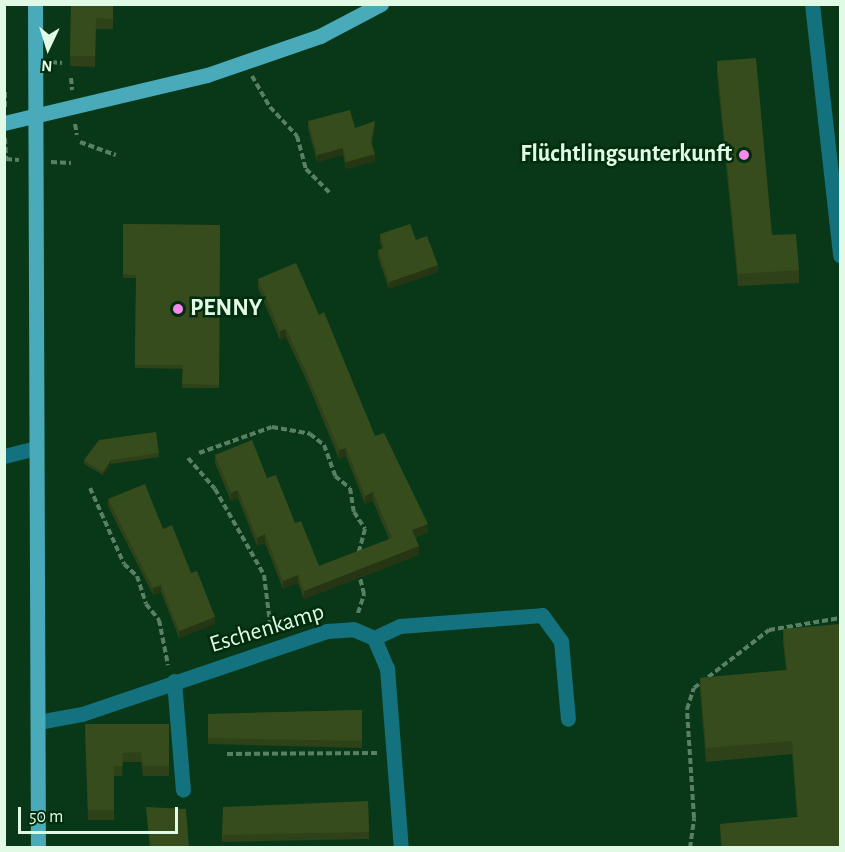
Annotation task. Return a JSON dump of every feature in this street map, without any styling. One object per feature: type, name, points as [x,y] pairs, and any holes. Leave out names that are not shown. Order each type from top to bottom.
[{"type":"main road","points":[[34,4],[38,848]]},
{"type":"main road","points":[[4,123],[36,113],[248,61],[320,36],[381,4]]},
{"type":"street","points":[[812,4],[840,255]]},
{"type":"street","points":[[4,456],[35,448]]},
{"type":"street","points":[[401,848],[387,669],[374,638],[400,626],[542,615],[561,640],[568,719]]},
{"type":"street","name":"Eschenkamp","points":[[38,722],[82,714],[327,631],[353,629],[374,638]]},
{"type":"street","points":[[174,681],[183,790]]},
{"type":"path","points":[[248,61],[270,107],[297,136],[306,169],[329,192]]},
{"type":"path","points":[[80,142],[116,155]]},
{"type":"path","points":[[199,453],[272,427],[301,430],[324,445],[329,467],[350,488],[354,512],[365,530],[357,565],[364,594],[353,629]]},
{"type":"path","points":[[189,458],[215,489],[264,575],[274,650]]},
{"type":"path","points":[[90,488],[124,564],[137,576],[146,604],[159,620],[174,681]]},
{"type":"path","points":[[690,848],[694,818],[687,709],[694,688],[769,630],[840,618]]},
{"type":"path","points":[[227,754],[394,753]]},
{"type":"building","points":[[71,4],[113,4],[113,19],[96,18],[95,56],[70,56]]},
{"type":"building","name":"Flüchtlingsunterkunft","points":[[756,58],[772,235],[796,234],[799,270],[738,274],[717,61]]},
{"type":"building","points":[[350,110],[355,128],[375,121],[371,142],[375,154],[346,162],[343,148],[317,155],[308,121]]},
{"type":"building","name":"PENNY","points":[[123,224],[220,225],[219,385],[182,384],[183,365],[135,365],[136,275],[123,274]]},
{"type":"building","points":[[410,224],[416,240],[427,236],[438,265],[389,282],[378,250],[384,248],[380,234]]},
{"type":"building","points":[[296,263],[319,315],[324,312],[375,436],[384,433],[428,524],[412,530],[419,546],[304,591],[298,575],[283,581],[265,534],[257,538],[238,490],[231,493],[215,455],[252,440],[267,478],[276,475],[295,523],[301,521],[319,566],[392,538],[373,492],[365,496],[346,448],[339,450],[286,329],[280,331],[258,279]]},
{"type":"building","points":[[156,432],[159,453],[111,460],[103,472],[84,460],[99,440]]},
{"type":"building","points":[[145,484],[163,529],[172,525],[191,573],[197,571],[215,617],[179,631],[161,585],[153,588],[108,499]]},
{"type":"building","points":[[840,624],[840,848],[722,848],[720,824],[798,817],[792,741],[706,748],[700,678],[787,670],[783,629]]},
{"type":"building","points":[[362,710],[362,741],[208,738],[208,714]]},
{"type":"building","points":[[85,724],[169,724],[169,766],[143,766],[141,752],[123,753],[122,766],[114,766],[114,810],[88,810]]},
{"type":"building","points":[[368,801],[369,832],[222,835],[223,807]]},
{"type":"building","points":[[146,807],[186,809],[189,848],[150,848]]},
{"type":"place","name":"Flüchtlingsunterkunft","points":[[744,155]]},
{"type":"place","name":"PENNY","points":[[178,309]]}]
